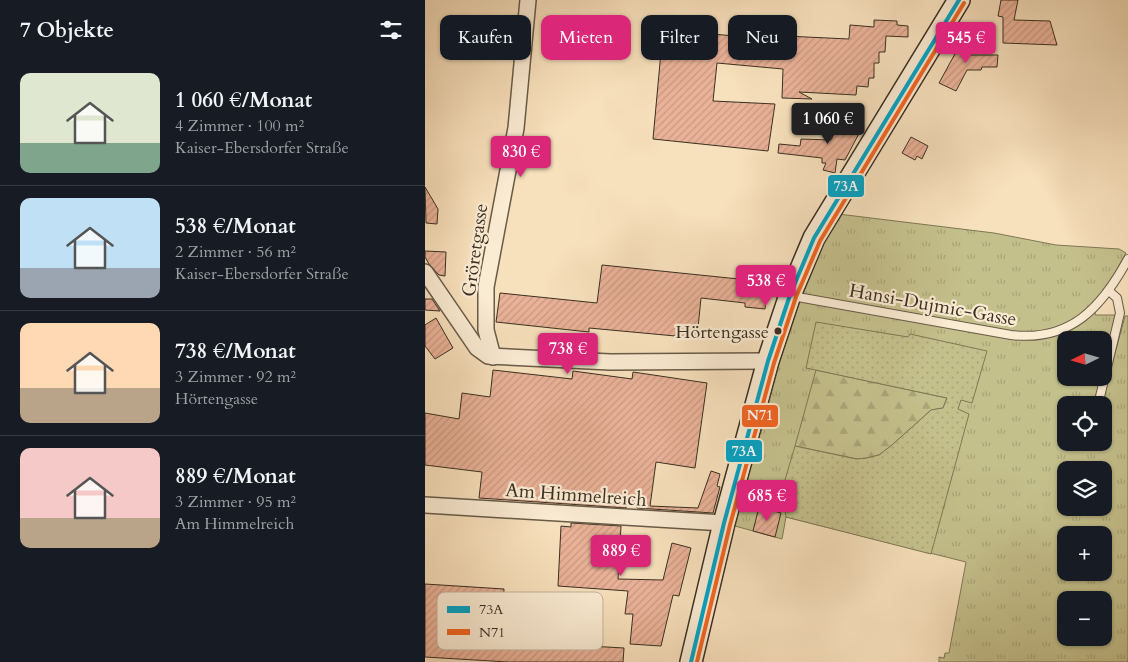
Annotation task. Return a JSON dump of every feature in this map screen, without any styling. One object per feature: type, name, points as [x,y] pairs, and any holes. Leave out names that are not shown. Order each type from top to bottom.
[{"type":"main road","points":[[691,662],[724,523],[768,361],[790,295],[814,238],[959,0]]},
{"type":"street","name":"Gröretgasse","points":[[493,357],[486,330],[486,287],[516,128],[528,0]]},
{"type":"street","points":[[425,272],[477,348],[488,356],[610,362],[768,361]]},
{"type":"street","name":"Am Himmelreich","points":[[425,505],[724,523]]},
{"type":"lane","name":"Hansi-Dujmic-Gasse","points":[[790,295],[1017,336],[1050,332],[1077,323],[1101,302],[1128,259]]},
{"type":"lane","points":[[1100,396],[1121,313],[1117,298],[1109,291]]},
{"type":"green space","points":[[830,213],[994,233],[1056,245],[1119,249],[1126,253],[1108,285],[1097,299],[1095,315],[1116,315],[1112,331],[1057,331],[1057,386],[1099,386],[1096,396],[1057,396],[1057,451],[1112,451],[1112,396],[1103,396],[1106,386],[1113,386],[1113,360],[1125,316],[1128,316],[1128,662],[939,662],[939,657],[944,658],[945,653],[949,653],[966,562],[786,517],[782,539],[724,523],[768,361]]},
{"type":"green space","points":[[816,322],[908,337],[910,334],[987,351],[972,403],[961,400],[958,409],[969,414],[931,554],[786,517],[782,490],[795,446],[856,459],[879,455],[931,410],[943,408],[947,398],[806,368]]},
{"type":"green space","points":[[816,370],[947,398],[943,408],[931,410],[879,455],[857,459],[795,446]]},
{"type":"building","points":[[1001,0],[1018,0],[1014,20],[1050,21],[1057,45],[1003,43],[1003,17],[998,16]]},
{"type":"building","points":[[874,20],[897,21],[897,25],[908,26],[908,37],[886,36],[885,52],[879,52],[879,63],[874,63],[874,78],[869,78],[868,87],[857,86],[856,95],[799,92],[812,99],[782,98],[783,69],[717,63],[713,101],[775,104],[768,151],[653,139],[660,60],[718,60],[718,35],[728,35],[728,60],[797,60],[797,37],[849,39],[850,25],[874,27]]},
{"type":"building","points":[[977,40],[970,55],[998,55],[997,67],[967,70],[956,91],[939,83],[962,41]]},
{"type":"building","points":[[843,116],[863,126],[845,160],[837,159],[835,173],[823,170],[826,163],[822,163],[822,158],[778,153],[779,144],[800,146],[801,139],[831,140]]},
{"type":"building","points":[[911,137],[928,146],[922,159],[917,156],[915,160],[902,153]]},
{"type":"building","points":[[425,187],[438,209],[437,224],[426,223]]},
{"type":"building","points":[[425,251],[446,252],[445,276],[439,275],[429,264],[425,257]]},
{"type":"building","points":[[602,265],[768,282],[765,309],[745,307],[745,303],[701,298],[697,338],[589,328],[589,332],[496,322],[500,293],[597,303]]},
{"type":"building","points":[[425,299],[432,299],[440,311],[425,310]]},
{"type":"building","points":[[436,318],[453,348],[435,359],[425,346],[425,325]]},
{"type":"building","points":[[493,370],[572,379],[573,371],[632,379],[633,372],[707,383],[695,468],[656,462],[650,506],[698,508],[711,471],[720,474],[717,486],[720,487],[713,513],[637,508],[627,496],[626,508],[479,498],[482,472],[425,465],[425,413],[459,419],[462,393],[490,397]]},
{"type":"building","points":[[759,507],[781,513],[775,537],[753,531]]},
{"type":"building","points":[[571,523],[621,526],[618,579],[663,580],[672,543],[691,548],[679,596],[673,595],[661,646],[630,644],[633,614],[625,614],[628,591],[558,586],[561,526],[571,527]]},
{"type":"building","points":[[425,584],[504,589],[504,592],[437,592],[437,650],[603,650],[603,647],[624,648],[623,662],[508,662],[425,657]]},
{"type":"transit line","name":"73A","points":[[691,662],[724,523],[768,361],[790,295],[814,238],[959,0]]},
{"type":"transit line","name":"N71","points":[[697,662],[730,525],[774,363],[796,297],[820,241],[964,3]]},
{"type":"place","name":"Hörtengasse","points":[[778,331]]}]
